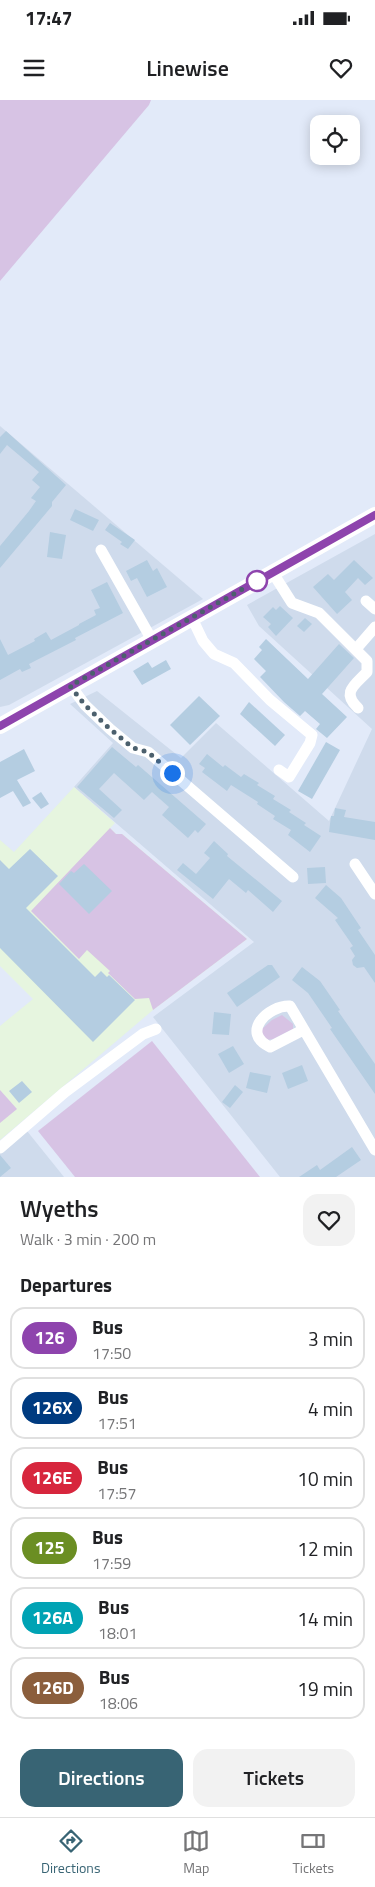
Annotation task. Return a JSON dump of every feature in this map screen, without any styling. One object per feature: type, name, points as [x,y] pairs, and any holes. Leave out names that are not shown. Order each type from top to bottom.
[{"type":"main road","points":[[2,721],[70,686],[375,515]]},
{"type":"street","points":[[101,550],[152,640]]},
{"type":"street","points":[[273,573],[292,603],[319,613],[367,661],[367,672],[350,690],[349,695],[350,701],[358,708]]},
{"type":"street","points":[[366,601],[375,609]]},
{"type":"street","points":[[192,618],[202,641],[214,654],[234,663],[270,700],[312,735],[310,743],[289,777],[279,770]]},
{"type":"street","points":[[356,649],[375,627]]},
{"type":"street","points":[[70,686],[85,705],[110,729],[133,748],[148,752],[293,877]]},
{"type":"street","points":[[355,864],[375,894]]},
{"type":"street","points":[[0,1148],[65,1092],[143,1034],[156,1029]]},
{"type":"street","points":[[303,1030],[375,1150]]},
{"type":"shaded area","points":[[0,100],[151,100],[149,105],[0,281]]},
{"type":"shaded area","points":[[0,426],[203,599],[9,705],[0,707]]},
{"type":"shaded area","points":[[375,534],[375,1177],[280,1177],[153,1017],[254,942],[74,787],[113,743],[70,704],[97,691],[181,758],[216,723],[329,821],[372,729],[259,626],[247,605]]},
{"type":"shaded area","points":[[74,787],[115,823],[110,828],[116,834],[122,834],[247,939],[153,1010],[0,1140],[0,1026],[33,999],[0,966],[0,840],[14,852]]},
{"type":"shaded area","points":[[110,828],[116,834],[122,834],[247,939],[153,1010],[149,998],[135,999],[108,973],[110,971],[87,950],[79,959],[31,911]]},
{"type":"shaded area","points":[[282,1015],[293,1024],[293,1029],[273,1039],[266,1040],[262,1037],[262,1029],[272,1020]]},
{"type":"shaded area","points":[[152,1041],[260,1177],[75,1177],[38,1131]]},
{"type":"shaded area","points":[[0,1090],[17,1109],[0,1123]]},
{"type":"shaded area","points":[[27,1131],[64,1177],[0,1177],[0,1153]]},
{"type":"building","points":[[6,431],[66,485],[52,502],[52,506],[0,568],[0,546],[36,501],[31,498],[40,487],[32,480],[39,472],[7,445],[0,454],[0,437]]},
{"type":"building","points":[[75,509],[99,520],[93,531],[70,520]]},
{"type":"building","points":[[110,523],[135,540],[128,549],[120,544],[122,542],[105,530]]},
{"type":"building","points":[[50,532],[66,535],[62,559],[47,557]]},
{"type":"building","points":[[147,560],[153,571],[157,568],[167,587],[147,597],[137,578],[131,581],[126,571]]},
{"type":"building","points":[[354,560],[373,578],[365,585],[358,578],[345,592],[352,600],[337,614],[313,587],[328,574],[334,580]]},
{"type":"building","points":[[107,582],[123,613],[29,664],[31,668],[22,672],[20,669],[0,680],[0,639],[8,655],[35,641],[34,639],[46,632],[51,640],[96,615],[94,610],[100,608],[91,590]]},
{"type":"building","points":[[280,606],[293,618],[276,636],[268,627],[271,624],[263,617],[273,607],[276,610]]},
{"type":"building","points":[[305,618],[312,624],[304,632],[297,626]]},
{"type":"building","points":[[266,639],[308,679],[339,644],[354,658],[322,694],[347,717],[327,738],[316,729],[320,724],[305,711],[300,716],[260,677],[266,671],[254,659],[262,650],[259,647]]},
{"type":"building","points":[[166,660],[171,669],[142,685],[133,671],[148,662],[152,668]]},
{"type":"building","points":[[199,696],[220,716],[190,745],[170,725]]},
{"type":"building","points":[[249,702],[285,735],[275,746],[240,714]]},
{"type":"building","points":[[326,742],[340,750],[312,799],[298,791]]},
{"type":"building","points":[[112,747],[136,767],[138,765],[206,824],[198,833],[195,830],[188,838],[162,815],[169,807],[152,792],[144,800],[114,773],[99,789],[122,810],[114,818],[77,787]]},
{"type":"building","points":[[24,749],[35,771],[17,780],[31,803],[23,807],[13,791],[0,798],[0,762]]},
{"type":"building","points":[[207,754],[223,767],[225,765],[241,777],[244,774],[259,783],[257,785],[275,796],[273,799],[291,810],[289,812],[321,836],[310,852],[288,835],[291,830],[273,819],[275,816],[257,804],[258,802],[231,785],[227,791],[202,772],[205,768],[199,764]]},
{"type":"building","points":[[41,792],[49,804],[41,809],[32,798]]},
{"type":"building","points":[[335,808],[346,810],[344,817],[375,822],[375,840],[329,832],[331,816],[334,816]]},
{"type":"building","points":[[214,841],[228,854],[227,856],[282,901],[273,912],[248,890],[246,893],[229,879],[213,899],[177,870],[183,863],[196,874],[210,858],[204,853]]},
{"type":"building","points":[[30,849],[58,876],[26,908],[95,977],[101,971],[107,977],[109,975],[135,1000],[93,1042],[0,948],[0,860],[9,869]]},
{"type":"building","points":[[84,864],[112,891],[89,914],[59,884],[71,871],[74,873]]},
{"type":"building","points":[[325,867],[326,883],[308,884],[307,868]]},
{"type":"building","points":[[326,885],[341,898],[361,928],[358,930],[375,955],[375,983],[364,967],[357,968],[353,965],[352,960],[355,956],[350,948],[353,946],[335,920],[338,918],[315,898]]},
{"type":"building","points":[[268,965],[272,965],[280,977],[237,1007],[227,993]]},
{"type":"building","points":[[302,967],[320,981],[340,1010],[338,1011],[375,1064],[375,1094],[330,1029],[332,1028],[308,993],[292,980]]},
{"type":"building","points":[[214,1012],[231,1014],[229,1035],[212,1034]]},
{"type":"building","points":[[233,1046],[244,1064],[229,1073],[218,1054]]},
{"type":"building","points":[[302,1065],[308,1081],[288,1089],[282,1073]]},
{"type":"building","points":[[250,1072],[271,1076],[267,1093],[246,1088]]},
{"type":"building","points":[[22,1081],[32,1092],[19,1103],[9,1091]]},
{"type":"building","points":[[235,1085],[243,1092],[230,1108],[222,1102]]},
{"type":"building","points":[[352,1147],[361,1160],[336,1177],[299,1177],[317,1165],[320,1170]]},
{"type":"building","points":[[0,1155],[11,1168],[0,1177]]},
{"type":"bus line","name":"126","points":[[0,726],[375,515]]},
{"type":"route","points":[[172,773],[148,752],[133,748],[110,729],[85,705],[70,686],[257,581]]}]
